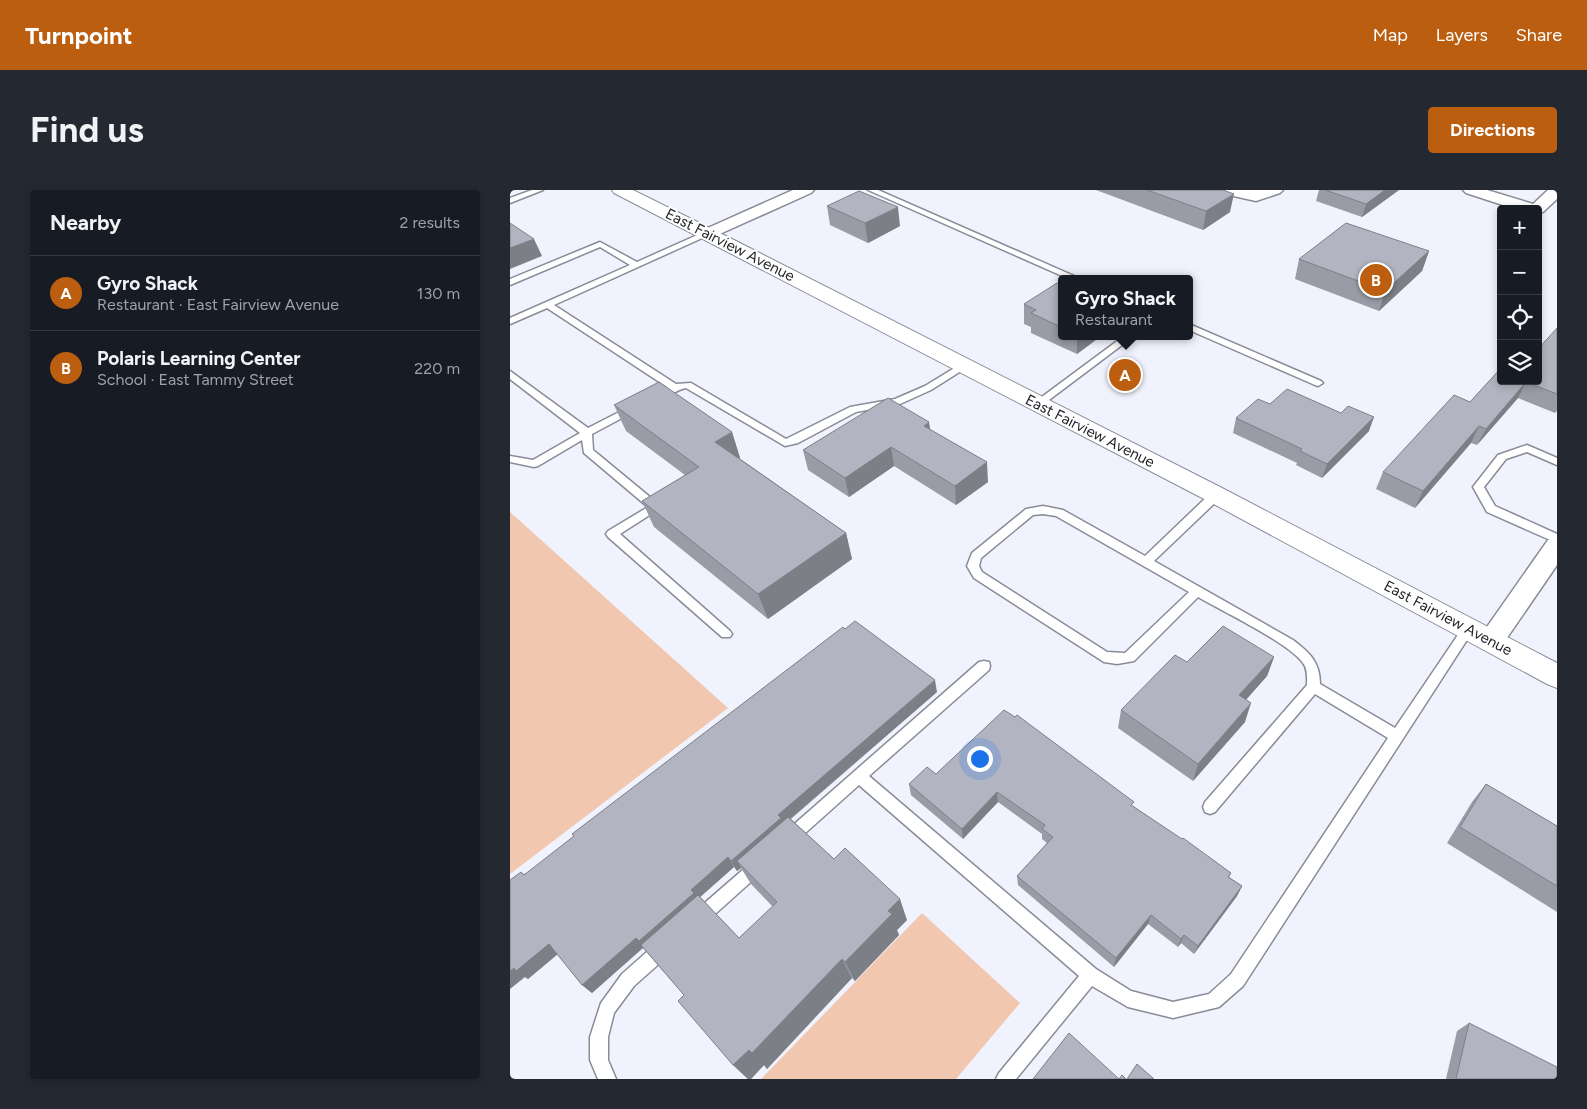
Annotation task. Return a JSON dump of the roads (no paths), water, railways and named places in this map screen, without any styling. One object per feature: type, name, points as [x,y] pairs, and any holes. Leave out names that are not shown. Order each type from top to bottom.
[{"type":"main road","name":"East Fairview Avenue","points":[[620,190],[1216,495],[1557,676]]},
{"type":"street","points":[[707,234],[806,190]]},
{"type":"street","points":[[1225,190],[1256,196],[1275,190]]},
{"type":"street","points":[[1472,190],[1519,205]]},
{"type":"street","points":[[1542,206],[1557,190]]},
{"type":"street","points":[[1542,211],[1557,216]]},
{"type":"street","points":[[1491,641],[1557,546]]},
{"type":"lane","points":[[510,200],[539,190]]},
{"type":"lane","points":[[872,190],[1068,275]]},
{"type":"lane","points":[[510,321],[707,234]]},
{"type":"lane","points":[[510,282],[600,244],[636,265]]},
{"type":"lane","points":[[548,305],[674,387]]},
{"type":"lane","points":[[1193,329],[1318,383]]},
{"type":"lane","points":[[1038,404],[1125,340]]},
{"type":"lane","points":[[510,460],[534,464],[587,433],[674,387],[688,384],[785,443],[794,441],[854,409],[897,402],[928,388],[964,366]]},
{"type":"lane","points":[[510,374],[587,433],[588,451],[656,507],[612,534],[726,634]]},
{"type":"lane","points":[[1557,462],[1527,448],[1502,457],[1478,487],[1491,509],[1557,540]]},
{"type":"lane","points":[[1146,562],[1216,495]]},
{"type":"lane","points":[[1197,591],[1129,657],[1117,659],[1104,657],[978,575],[973,566],[976,556],[1030,512],[1043,510],[1059,512],[1288,643],[1309,659],[1314,670],[1313,687],[1210,807]]},
{"type":"lane","points":[[859,776],[1090,975],[1128,999],[1173,1010],[1213,1001],[1237,980],[1468,629]]},
{"type":"lane","points":[[607,1079],[599,1060],[599,1036],[606,1009],[628,980],[984,666]]},
{"type":"lane","points":[[1313,687],[1398,737]]},
{"type":"lane","points":[[1005,1079],[1090,975]]},
{"type":"place","name":"Polaris Learning Center","points":[[1376,280]]},
{"type":"place","name":"Gyro Shack","points":[[1125,375]]}]
